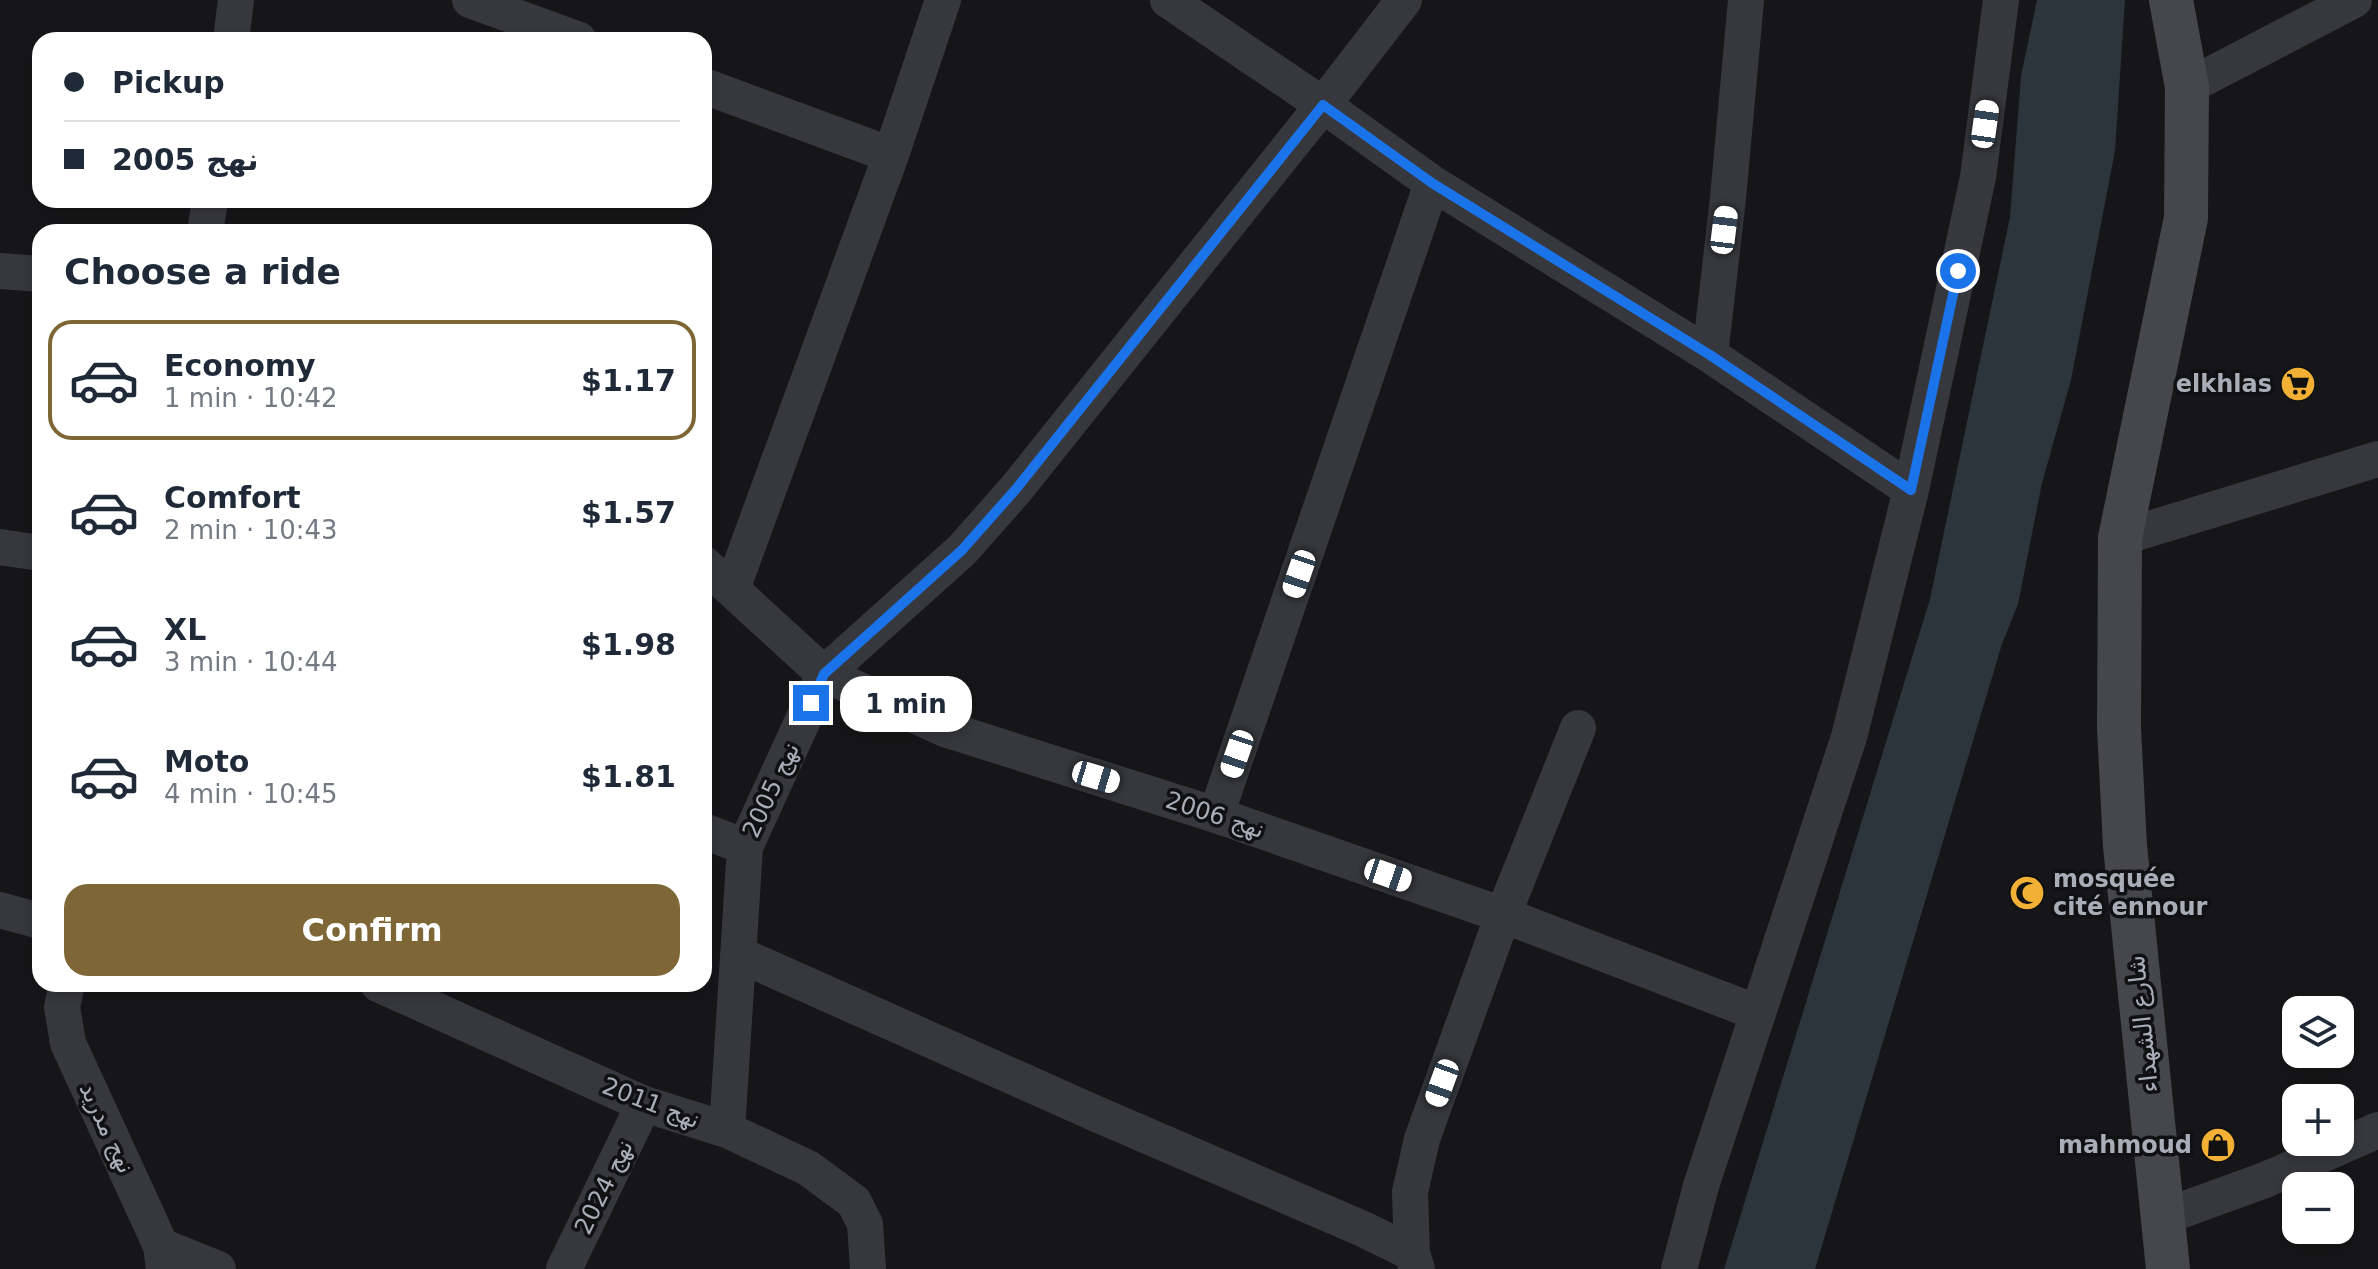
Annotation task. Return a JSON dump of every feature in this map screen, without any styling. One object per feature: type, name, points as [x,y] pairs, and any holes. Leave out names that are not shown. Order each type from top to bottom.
[{"type":"main road","name":"شارع الشهداء","points":[[2168,1269],[2125,846],[2119,728],[2120,538],[2186,218],[2187,87],[2171,0]]},
{"type":"street","points":[[232,32],[236,0]]},
{"type":"street","points":[[470,0],[557,32]]},
{"type":"street","points":[[732,589],[891,155],[943,0]]},
{"type":"street","points":[[1168,0],[1432,183],[1710,355],[1911,490]]},
{"type":"street","name":"نهج 2005","points":[[727,1130],[745,847],[824,674],[962,550],[1016,489],[1404,0]]},
{"type":"street","points":[[1710,355],[1746,0]]},
{"type":"street","points":[[2187,87],[2354,0]]},
{"type":"street","points":[[1681,1268],[1701,1186],[1849,737],[1911,490],[1978,177],[1989,5]]},
{"type":"street","points":[[712,89],[891,155]]},
{"type":"street","points":[[1216,815],[1432,183]]},
{"type":"street","points":[[0,271],[32,273]]},
{"type":"street","points":[[2120,538],[2378,459]]},
{"type":"street","points":[[0,547],[32,552]]},
{"type":"street","name":"نهج 2006","points":[[712,571],[824,674],[945,729],[1216,815],[1503,915],[1758,1013]]},
{"type":"street","points":[[1415,1261],[1410,1192],[1422,1139],[1503,915],[1578,728]]},
{"type":"street","points":[[712,834],[745,847]]},
{"type":"street","points":[[0,910],[32,919]]},
{"type":"street","points":[[738,954],[1363,1229],[1415,1261]]},
{"type":"street","name":"نهج مدريد","points":[[65,992],[62,1007],[68,1043],[163,1258]]},
{"type":"street","name":"نهج 2011","points":[[396,992],[644,1104],[727,1130],[808,1168],[854,1202],[865,1224],[868,1269]]},
{"type":"street","name":"نهج 2024","points":[[564,1269],[644,1104]]},
{"type":"street","points":[[2163,1217],[2265,1180],[2378,1130]]},
{"type":"street","points":[[163,1258],[218,1269]]},
{"type":"shaded area","points":[[2037,0],[2125,0],[2115,151],[2071,380],[2042,483],[2018,604],[2002,644],[1815,1269],[1724,1269],[1930,599],[2010,217],[2021,76]]},
{"type":"place","name":"elkhlas","points":[[2298,384]]},
{"type":"place","name":"mosquée cité ennour","points":[[2027,893]]},
{"type":"place","name":"mahmoud","points":[[2218,1145]]},
{"type":"route","points":[[811,703],[824,674],[962,550],[1016,489],[1323,105],[1432,183],[1710,355],[1911,490],[1958,271]]}]
